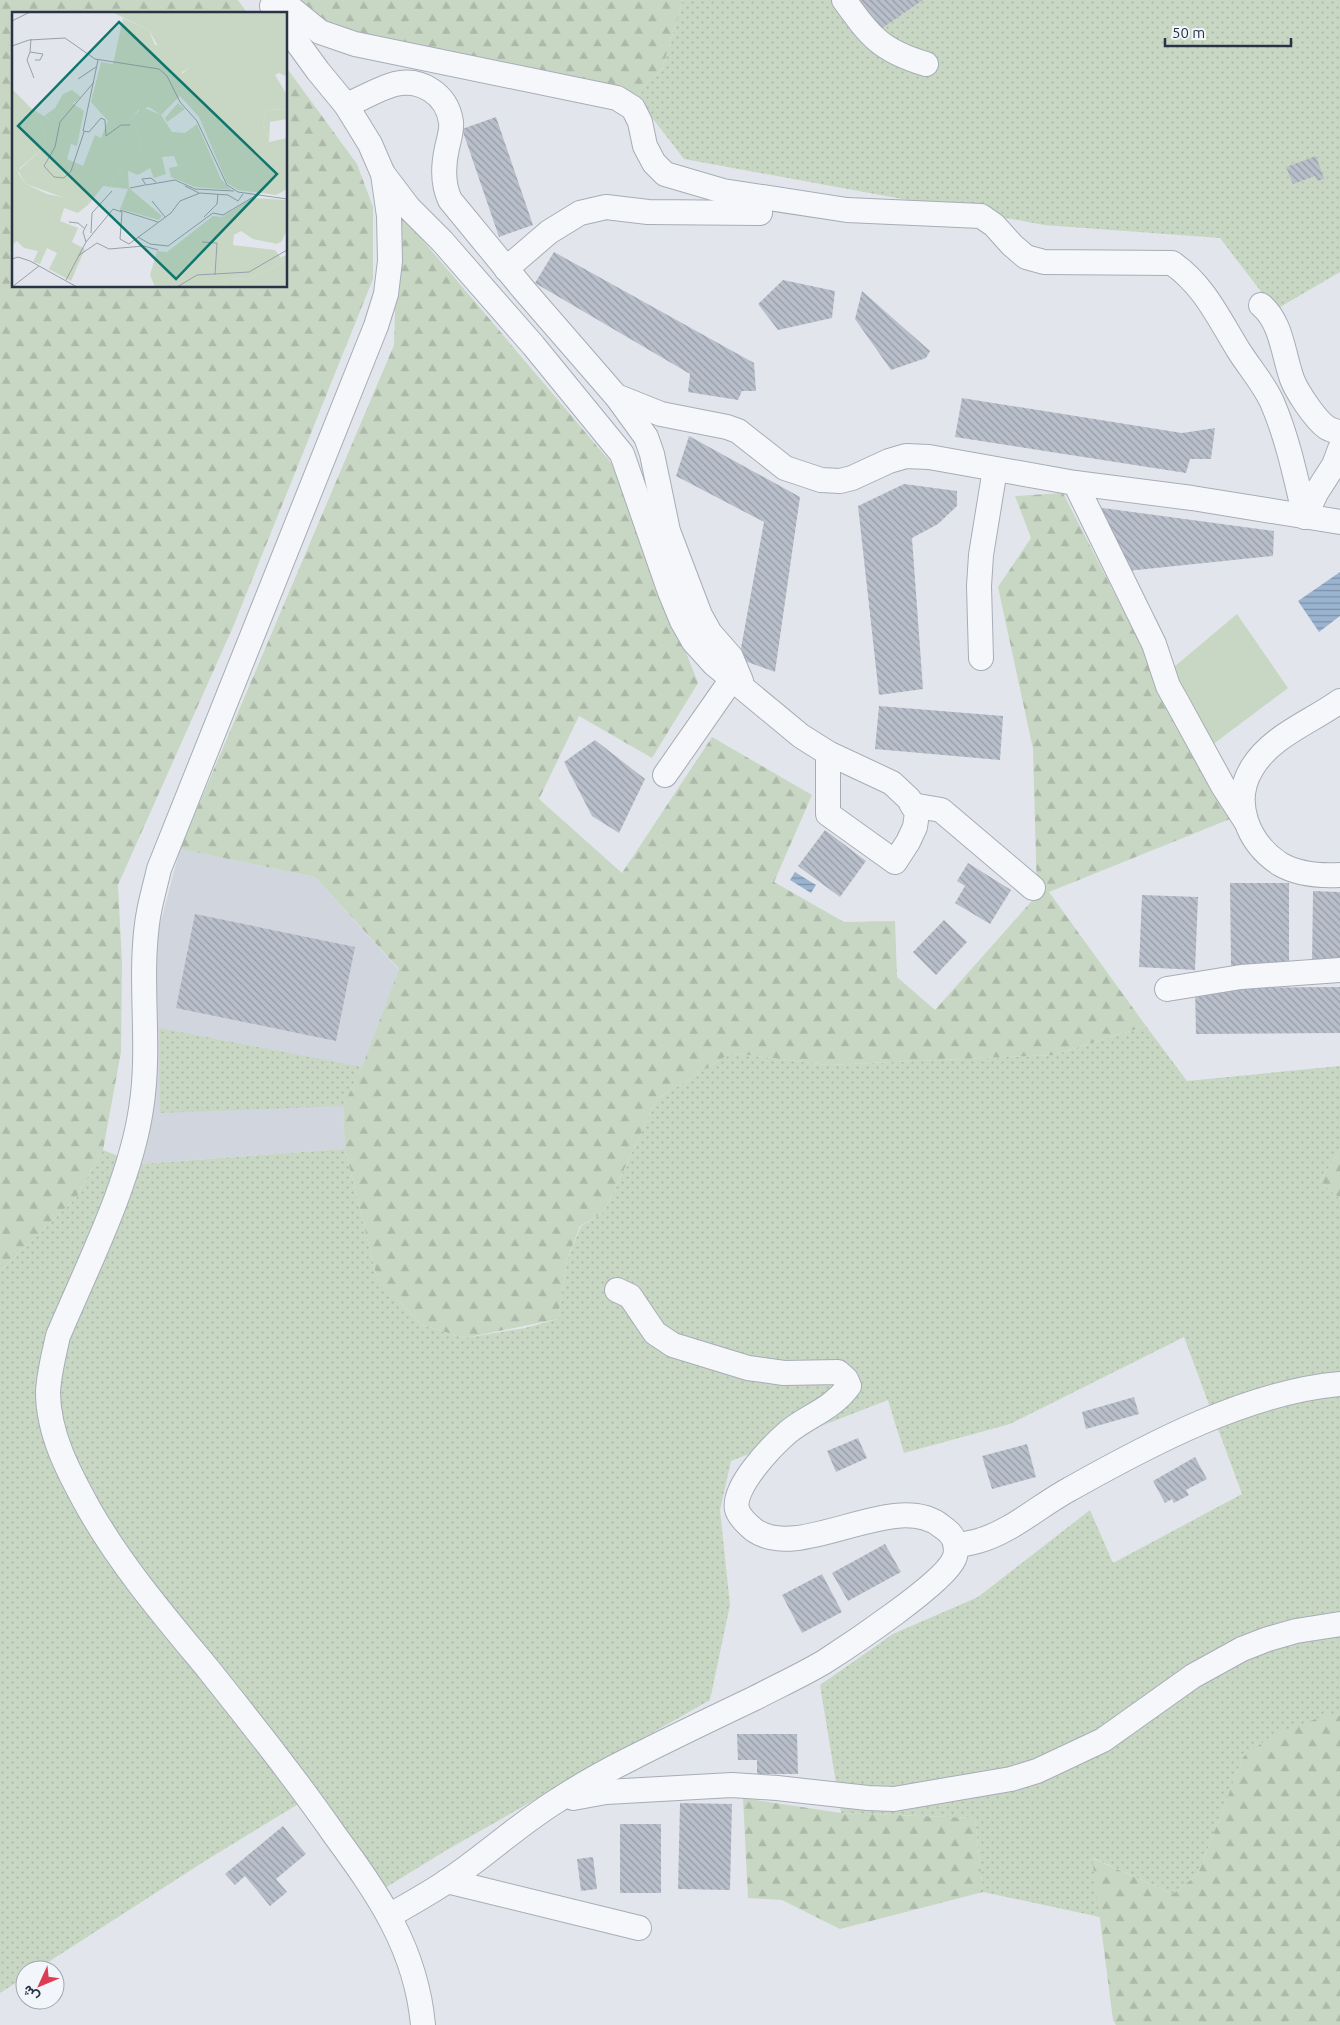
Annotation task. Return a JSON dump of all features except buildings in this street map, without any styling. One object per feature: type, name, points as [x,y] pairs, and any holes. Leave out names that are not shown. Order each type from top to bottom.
[{"type":"street","points":[[844,0],[864,27],[883,46],[902,57],[926,64]]},
{"type":"street","points":[[272,7],[293,10],[320,32],[355,44],[617,98],[633,108],[640,122],[645,146],[654,163],[665,174],[715,189],[847,210],[981,216],[994,225],[1026,257],[1044,262],[1172,264],[1187,273],[1214,307],[1238,349],[1272,401],[1291,459],[1305,517]]},
{"type":"street","points":[[288,30],[346,105],[370,144],[383,174],[410,208],[442,241],[508,316],[614,442],[628,468],[652,543],[682,621],[694,642],[714,664],[801,736],[828,753],[892,783],[909,799],[917,813],[915,827],[895,862],[828,814],[828,753]]},
{"type":"street","points":[[346,105],[397,84],[421,84],[432,90],[441,100],[449,112],[451,123],[444,177],[450,200],[506,269],[616,396],[646,437],[652,454],[672,546],[700,615],[714,638],[731,657],[738,684]]},
{"type":"street","points":[[383,174],[388,216],[390,261],[386,294],[376,326],[159,869],[147,924],[144,980],[145,1057],[141,1109],[133,1145],[114,1200],[58,1336],[48,1392],[52,1422],[60,1452],[103,1534],[143,1590],[300,1784],[389,1916],[411,1966],[419,1995],[423,2025]]},
{"type":"street","points":[[506,269],[549,232],[580,213],[606,207],[648,212],[760,213]]},
{"type":"street","points":[[1261,305],[1270,313],[1285,352],[1292,380],[1305,402],[1325,426],[1340,433]]},
{"type":"street","points":[[616,396],[660,414],[727,427],[738,431],[785,468],[821,480],[840,481],[852,478],[889,461],[914,455],[1076,483],[1192,498],[1340,522]]},
{"type":"street","points":[[1305,517],[1316,493],[1334,465],[1340,449]]},
{"type":"street","points":[[981,658],[980,570],[995,469]]},
{"type":"street","points":[[1076,483],[1154,644],[1168,686],[1223,786],[1255,839],[1282,864],[1307,873],[1340,876]]},
{"type":"street","points":[[665,775],[738,684]]},
{"type":"street","points":[[1245,820],[1242,801],[1244,787],[1257,762],[1276,741],[1340,701]]},
{"type":"street","points":[[912,805],[941,810],[1033,888]]},
{"type":"street","points":[[1167,989],[1241,976],[1340,970]]},
{"type":"street","points":[[389,1916],[447,1882],[510,1833],[557,1800],[627,1760],[823,1662],[936,1581],[955,1558],[956,1546],[952,1536],[939,1524],[925,1516],[888,1518],[812,1535],[789,1538],[766,1537],[758,1533],[740,1516],[736,1507],[742,1484],[779,1440],[790,1430],[840,1399],[849,1386],[846,1379],[838,1372],[784,1373],[748,1368],[673,1345],[655,1333],[630,1296],[617,1290]]},
{"type":"street","points":[[956,1546],[979,1541],[998,1533],[1109,1466],[1197,1425],[1279,1395],[1340,1384]]},
{"type":"street","points":[[557,1800],[606,1792],[732,1786],[777,1788],[894,1799],[1011,1779],[1044,1768],[1104,1740],[1193,1676],[1242,1649],[1287,1634],[1340,1624]]},
{"type":"street","points":[[447,1882],[639,1928]]},
{"type":"shaded area","points":[[180,849],[315,877],[399,970],[362,1067],[343,1106],[345,1149],[137,1164],[154,947]]},
{"type":"green space","points":[[0,0],[238,0],[247,12],[12,12],[12,288],[288,288],[288,70],[357,164],[373,207],[373,279],[233,627],[118,885],[122,962],[121,1052],[103,1150],[76,1198],[0,1271]]},
{"type":"green space","points":[[300,0],[683,0],[662,69],[647,82],[636,97],[388,41],[318,20]]},
{"type":"green space","points":[[683,0],[1340,0],[1340,272],[1275,310],[1220,238],[1044,225],[684,159],[636,97],[647,82],[662,69]]},
{"type":"green space","points":[[398,211],[613,465],[698,683],[652,758],[579,716],[539,799],[622,873],[712,737],[812,795],[774,882],[844,922],[895,921],[897,977],[935,1010],[1037,895],[1033,749],[998,587],[1031,538],[1015,496],[1063,493],[1230,819],[1049,892],[1146,1026],[1053,1055],[828,1065],[731,1053],[657,1099],[604,1212],[580,1226],[567,1260],[558,1319],[465,1338],[422,1325],[377,1278],[345,1149],[343,1106],[362,1067],[399,969],[315,877],[180,849],[394,345]]},
{"type":"green space","points":[[1237,614],[1288,688],[1208,748],[1168,672]]},
{"type":"green space","points":[[1146,1026],[1187,1081],[1340,1066],[1340,1150],[1320,1181],[1340,1199],[1340,1716],[1324,1716],[1243,1757],[1198,1874],[1173,1894],[1093,1858],[1100,1917],[983,1892],[975,1818],[841,1813],[820,1685],[893,1634],[978,1597],[1090,1510],[1113,1563],[1242,1494],[1184,1337],[1010,1424],[904,1453],[888,1400],[731,1461],[720,1510],[730,1605],[710,1700],[445,1851],[385,1888],[318,1792],[205,1861],[52,1960],[15,1960],[15,1983],[0,1993],[0,1271],[76,1198],[103,1150],[138,1164],[345,1149],[377,1278],[422,1325],[465,1338],[525,1328],[558,1319],[567,1260],[581,1226],[604,1212],[657,1099],[731,1053],[828,1065],[1053,1055]]},
{"type":"green space","points":[[159,1028],[362,1067],[343,1106],[160,1113]]},
{"type":"green space","points":[[1340,1150],[1340,1199],[1320,1181]]},
{"type":"green space","points":[[1324,1716],[1340,1716],[1340,2025],[1116,2025],[1113,2020],[1092,1858],[1173,1894],[1198,1874],[1243,1757],[1274,1734]]},
{"type":"green space","points":[[743,1798],[841,1813],[975,1818],[983,1892],[840,1929],[782,1900],[748,1898]]},
{"type":"water","points":[[1340,572],[1340,616],[1319,632],[1298,601]]},
{"type":"water","points":[[795,872],[816,885],[811,893],[790,880]]}]
